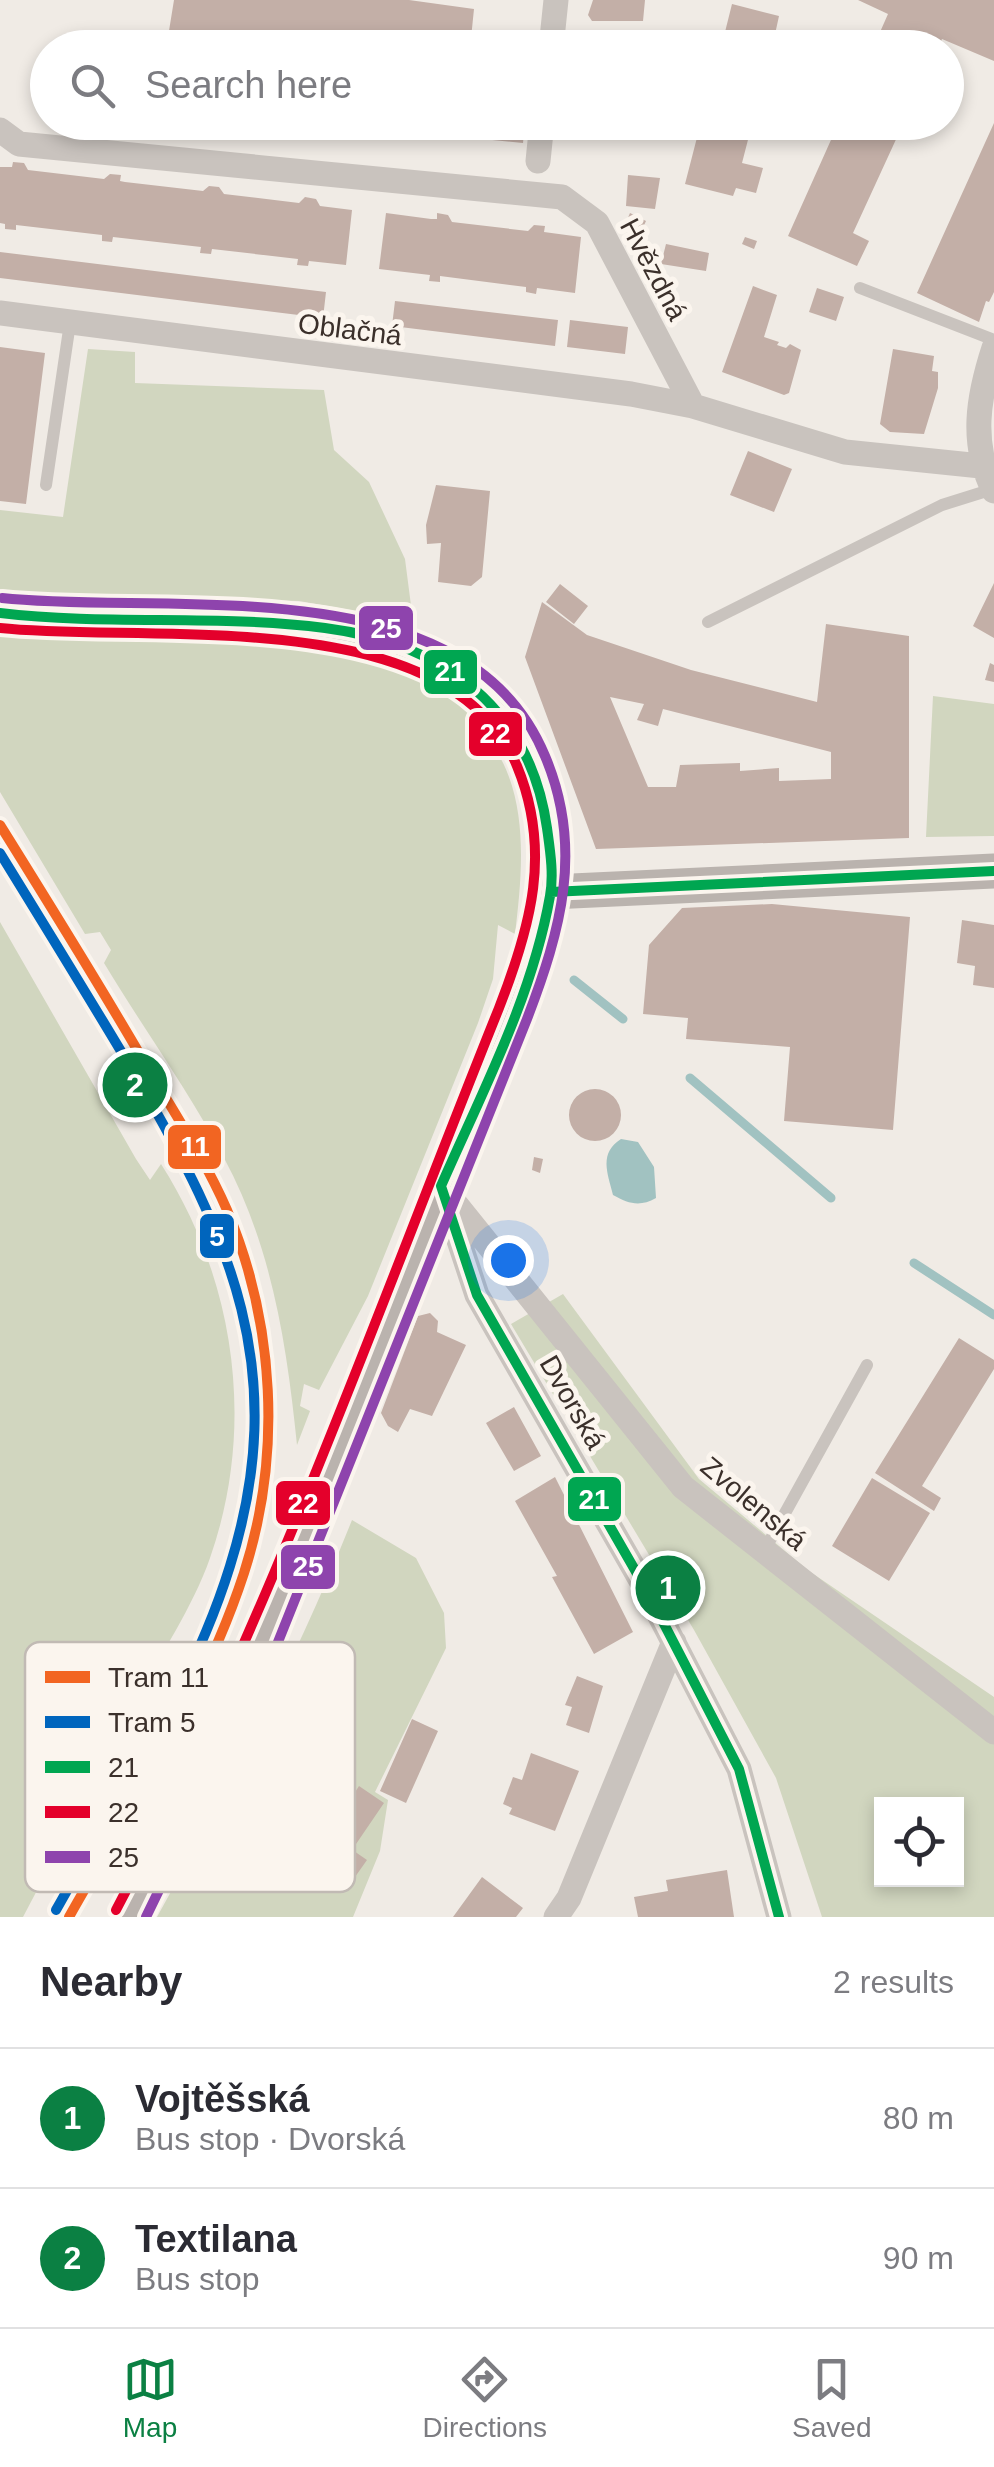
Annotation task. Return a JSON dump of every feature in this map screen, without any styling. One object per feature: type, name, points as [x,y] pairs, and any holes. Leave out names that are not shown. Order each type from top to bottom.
[{"type":"main road","points":[[0,613],[326,628],[384,640],[473,684],[506,716],[526,745],[543,794],[552,892],[536,950],[264,1642]]},
{"type":"main road","points":[[552,892],[994,871]]},
{"type":"main road","points":[[128,1917],[142,1892]]},
{"type":"street","points":[[553,30],[556,0]]},
{"type":"street","name":"Hvězdná","points":[[0,130],[19,144],[562,198],[597,223],[693,406]]},
{"type":"street","points":[[538,162],[540,140]]},
{"type":"street","name":"Oblačná","points":[[0,313],[557,384],[693,406],[845,452],[981,466]]},
{"type":"street","points":[[994,348],[978,397],[981,466],[994,490]]},
{"type":"street","name":"Zvolenská","points":[[442,1186],[683,1487],[994,1732]]},
{"type":"street","name":"Dvorská","points":[[442,1186],[478,1294],[674,1642],[740,1770],[779,1917]]},
{"type":"street","points":[[556,1917],[569,1898],[674,1642]]},
{"type":"lane","points":[[860,288],[994,340]]},
{"type":"lane","points":[[46,485],[70,323]]},
{"type":"lane","points":[[708,622],[942,504],[994,490]]},
{"type":"lane","points":[[764,1552],[867,1366]]},
{"type":"green space","points":[[88,349],[135,352],[135,383],[324,390],[334,450],[369,482],[405,559],[413,621],[299,601],[50,596],[0,589],[0,510],[63,517]]},
{"type":"green space","points":[[0,634],[272,643],[332,651],[389,666],[439,690],[480,727],[509,777],[520,835],[515,934],[498,925],[493,979],[478,1023],[368,1296],[319,1390],[304,1384],[300,1406],[310,1411],[297,1445],[275,1298],[241,1192],[196,1108],[104,963],[111,950],[100,932],[85,934],[0,792]]},
{"type":"green space","points":[[933,696],[994,704],[994,836],[926,837]]},
{"type":"green space","points":[[0,922],[136,1159],[150,1180],[161,1164],[187,1209],[222,1306],[231,1356],[234,1407],[232,1458],[224,1508],[203,1576],[169,1642],[25,1642],[25,1892],[36,1892],[23,1917],[0,1917]]},
{"type":"green space","points":[[563,1294],[699,1479],[809,1571],[994,1697],[994,1917],[822,1917],[776,1778],[694,1630],[511,1324]]},
{"type":"green space","points":[[352,1520],[416,1558],[444,1613],[446,1648],[375,1792],[388,1800],[380,1851],[353,1917],[157,1917],[171,1892],[355,1892],[355,1642],[299,1642]]},
{"type":"water","points":[[621,1139],[638,1142],[654,1167],[656,1198],[634,1203],[613,1195],[607,1157]]},
{"type":"building","points":[[174,0],[409,0],[474,9],[472,30],[169,30]]},
{"type":"building","points":[[593,0],[645,0],[643,21],[592,21],[588,15]]},
{"type":"building","points":[[858,0],[994,0],[994,61],[964,48],[964,30],[881,30],[888,14]]},
{"type":"building","points":[[732,4],[779,16],[776,30],[726,30]]},
{"type":"building","points":[[994,123],[994,292],[986,301],[979,322],[917,293]]},
{"type":"building","points":[[696,140],[748,140],[742,163],[763,168],[756,193],[736,188],[733,196],[685,184]]},
{"type":"building","points":[[831,140],[896,140],[853,233],[869,241],[857,266],[788,236]]},
{"type":"building","points":[[13,162],[24,163],[28,170],[104,179],[110,174],[121,175],[120,181],[125,182],[203,191],[209,186],[219,187],[224,194],[299,203],[305,197],[316,199],[320,206],[352,210],[346,265],[309,261],[308,266],[297,265],[298,259],[212,249],[211,254],[200,253],[201,247],[113,237],[112,242],[102,241],[102,235],[16,225],[16,230],[5,229],[5,224],[0,223],[0,167],[12,167]]},
{"type":"building","points":[[628,175],[660,178],[655,209],[626,206]]},
{"type":"building","points":[[386,213],[437,219],[437,213],[448,215],[452,222],[528,231],[534,225],[545,226],[544,232],[581,237],[575,293],[537,288],[536,294],[526,292],[526,287],[440,276],[440,282],[429,281],[430,275],[379,269]]},
{"type":"building","points":[[630,213],[646,221],[640,234],[624,227]]},
{"type":"building","points":[[745,237],[757,241],[754,249],[742,244]]},
{"type":"building","points":[[666,244],[709,253],[706,271],[661,264]]},
{"type":"building","points":[[0,252],[326,292],[323,318],[0,278]]},
{"type":"building","points":[[753,286],[777,295],[764,337],[779,342],[777,345],[786,348],[790,344],[801,350],[789,393],[784,395],[722,372]]},
{"type":"building","points":[[817,288],[844,297],[836,321],[809,312]]},
{"type":"building","points":[[395,301],[558,320],[555,346],[392,326]]},
{"type":"building","points":[[570,320],[628,327],[625,354],[567,347]]},
{"type":"building","points":[[0,347],[45,353],[26,504],[0,501]]},
{"type":"building","points":[[893,349],[934,356],[932,371],[938,372],[938,388],[924,434],[890,432],[880,424]]},
{"type":"building","points":[[748,451],[792,469],[774,512],[730,495]]},
{"type":"building","points":[[436,485],[490,491],[482,577],[471,586],[438,582],[441,543],[427,544],[426,525]]},
{"type":"building","points":[[994,583],[994,638],[973,626]]},
{"type":"building","points":[[560,584],[588,606],[574,624],[546,602]]},
{"type":"building","points":[[542,602],[587,635],[691,670],[817,702],[826,624],[909,636],[909,838],[596,849],[525,657]],"holes":[[[610,697],[644,704],[637,720],[658,726],[663,709],[831,752],[831,779],[779,781],[779,768],[740,771],[740,763],[680,765],[676,787],[648,787]]]},
{"type":"building","points":[[990,663],[994,665],[994,682],[985,680]]},
{"type":"building","points":[[772,904],[910,917],[893,1130],[784,1121],[790,1047],[686,1039],[688,1018],[643,1014],[649,945],[682,908]]},
{"type":"building","points":[[962,920],[994,925],[994,988],[973,985],[975,966],[957,963]]},
{"type":"building","points":[[595,1089],[613,1097],[621,1115],[613,1133],[595,1141],[577,1133],[569,1115],[577,1097]]},
{"type":"building","points":[[534,1157],[543,1159],[540,1173],[532,1170]]},
{"type":"building","points":[[430,1313],[438,1321],[437,1332],[466,1345],[432,1416],[410,1409],[398,1432],[388,1426],[381,1413],[418,1316]]},
{"type":"building","points":[[959,1338],[994,1360],[994,1369],[922,1486],[941,1498],[934,1511],[875,1473]]},
{"type":"building","points":[[514,1407],[541,1456],[514,1471],[486,1423]]},
{"type":"building","points":[[555,1477],[633,1632],[594,1654],[515,1501]]},
{"type":"building","points":[[872,1478],[930,1513],[889,1581],[832,1546]]},
{"type":"building","points":[[577,1676],[603,1686],[589,1733],[566,1725],[572,1707],[565,1705]]},
{"type":"building","points":[[412,1719],[438,1731],[406,1803],[380,1791]]},
{"type":"building","points":[[531,1753],[579,1771],[555,1831],[509,1814],[512,1808],[503,1804],[513,1777],[522,1780]]},
{"type":"building","points":[[359,1786],[384,1803],[355,1846],[355,1792]]},
{"type":"building","points":[[355,1852],[367,1860],[355,1877]]},
{"type":"building","points":[[727,1870],[734,1917],[638,1917],[634,1897],[668,1891],[666,1880]]},
{"type":"building","points":[[482,1877],[523,1908],[516,1917],[453,1917]]},
{"type":"waterway","points":[[574,980],[623,1019]]},
{"type":"waterway","points":[[690,1078],[831,1198]]},
{"type":"waterway","points":[[914,1263],[994,1315]]},
{"type":"tram line","name":"11","points":[[0,825],[187,1133],[218,1190],[243,1253],[263,1344],[268,1436],[256,1528],[218,1642]]},
{"type":"tram line","name":"5","points":[[0,853],[168,1134],[223,1251],[241,1309],[252,1368],[254,1430],[247,1496],[230,1566],[202,1642]]},
{"type":"tram line","name":"5","points":[[56,1910],[66,1892]]},
{"type":"tram line","name":"11","points":[[69,1917],[83,1892]]},
{"type":"transit line","name":"25","points":[[2,598],[225,605],[306,612],[382,626],[450,653],[506,695],[545,756],[557,790],[565,856],[563,889],[550,953],[278,1642]]},
{"type":"transit line","name":"21","points":[[0,613],[284,624],[367,636],[442,666],[474,688],[522,748],[537,785],[547,828],[552,871],[550,896],[518,1008],[441,1186],[477,1295],[647,1591],[739,1769],[779,1917]]},
{"type":"transit line","name":"22","points":[[0,628],[210,635],[288,641],[362,654],[428,677],[481,713],[517,766],[528,797],[535,858],[520,948],[365,1350],[244,1642]]},
{"type":"transit line","name":"21","points":[[551,892],[994,871]]},
{"type":"transit line","name":"22","points":[[116,1910],[125,1892]]},
{"type":"transit line","name":"25","points":[[146,1917],[158,1892]]},
{"type":"place","name":"Textilana","points":[[135,1085]]},
{"type":"place","name":"Vojtěšská","points":[[668,1588]]}]
